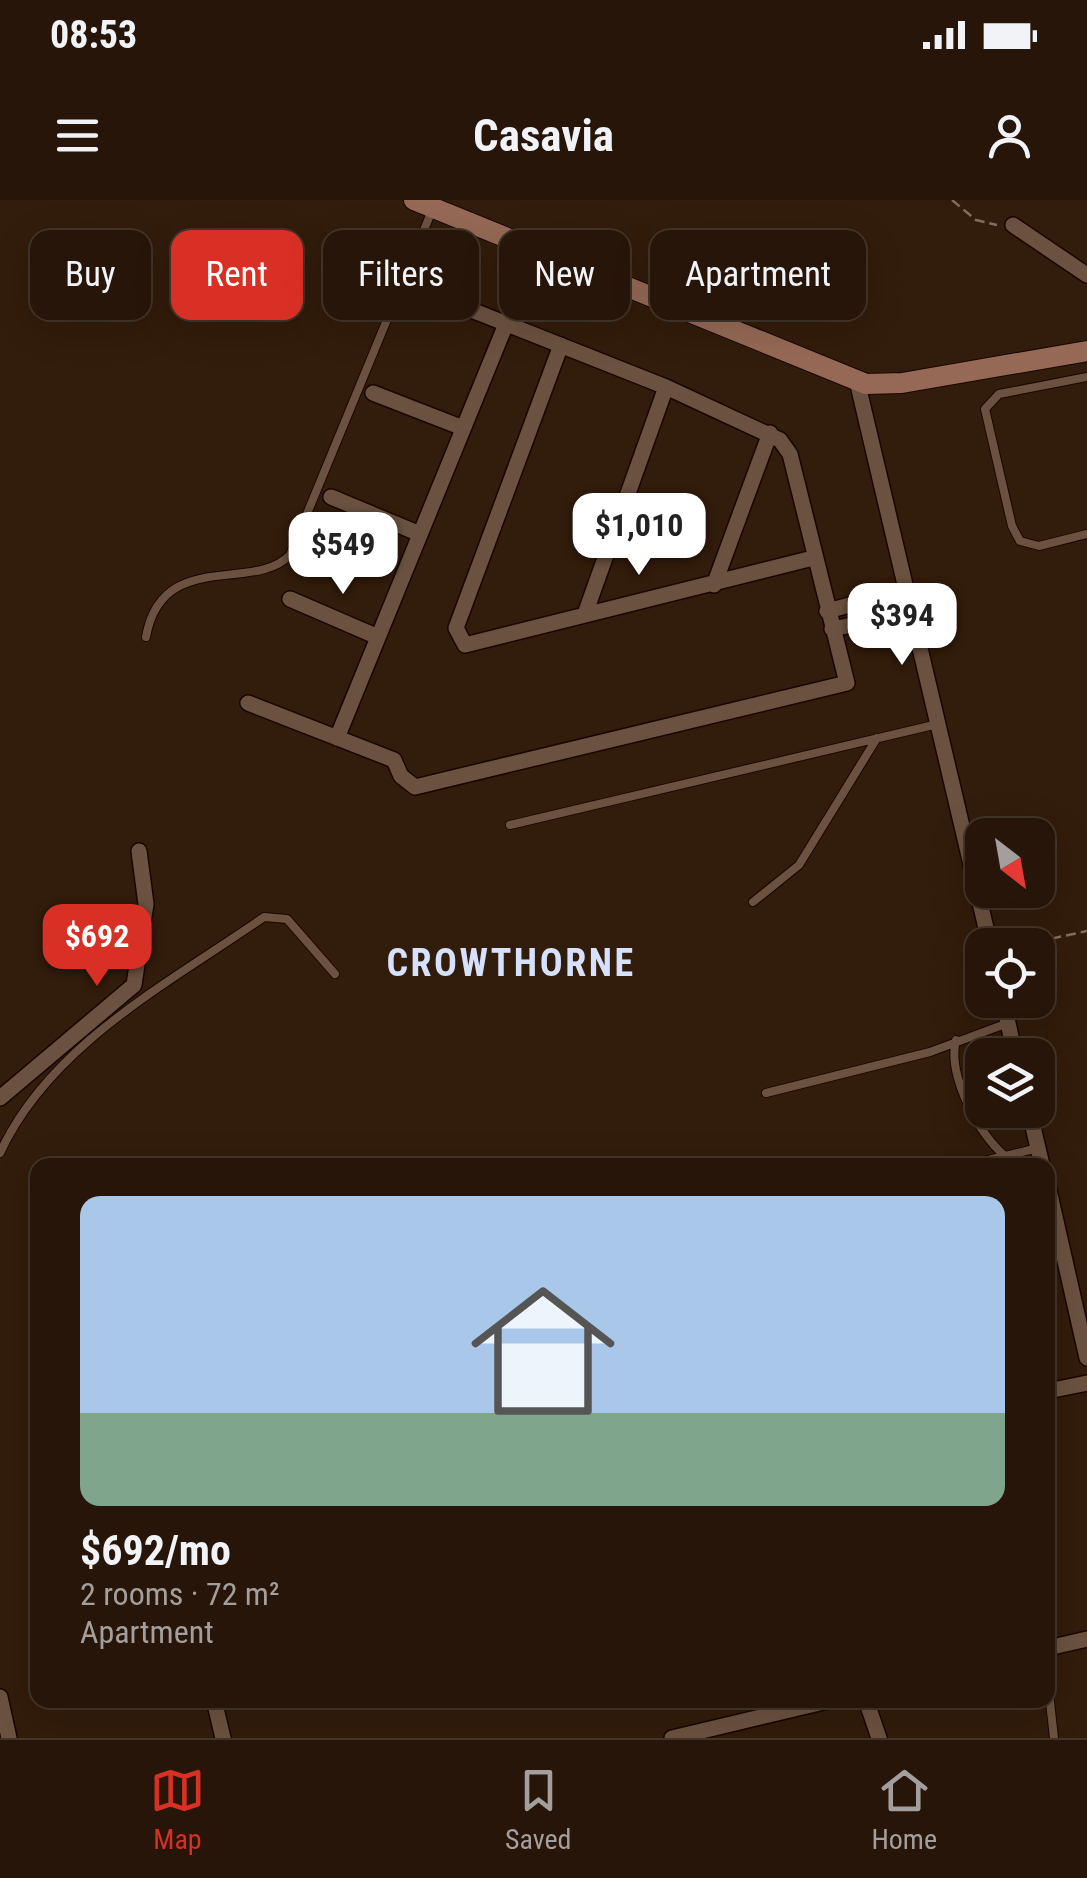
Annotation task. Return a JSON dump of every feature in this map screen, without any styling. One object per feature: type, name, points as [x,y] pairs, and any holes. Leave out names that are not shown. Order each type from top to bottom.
[{"type":"main road","points":[[423,204],[857,381],[902,383],[1087,351]]},
{"type":"main road","points":[[1009,362],[1087,342]]},
{"type":"street","points":[[1014,224],[1087,275]]},
{"type":"street","points":[[248,703],[394,760],[401,776],[416,787],[846,683],[790,454],[770,433],[479,313]]},
{"type":"street","points":[[337,738],[506,324]]},
{"type":"street","points":[[560,345],[456,628],[465,645],[813,558]]},
{"type":"street","points":[[857,381],[899,592],[938,724],[986,928]]},
{"type":"street","points":[[585,614],[666,387]]},
{"type":"street","points":[[374,393],[463,428]]},
{"type":"street","points":[[714,584],[770,433]]},
{"type":"street","points":[[331,497],[420,534]]},
{"type":"street","points":[[827,610],[899,592]]},
{"type":"street","points":[[290,599],[378,637]]},
{"type":"street","points":[[832,629],[905,614]]},
{"type":"street","points":[[0,1098],[134,986],[146,904],[139,851]]},
{"type":"street","points":[[1007,1018],[1011,1038]]},
{"type":"street","points":[[1033,1128],[1040,1157]]},
{"type":"street","points":[[1055,1217],[1087,1358]]},
{"type":"street","points":[[1055,1390],[1087,1383]]},
{"type":"street","points":[[1055,1646],[1087,1639]]},
{"type":"street","points":[[0,1697],[9,1738]]},
{"type":"street","points":[[216,1708],[223,1738]]},
{"type":"street","points":[[672,1738],[769,1708]]},
{"type":"street","points":[[869,1708],[879,1738]]},
{"type":"lane","points":[[146,637],[152,612],[172,591],[222,574],[274,566],[290,554],[423,204]]},
{"type":"lane","points":[[1087,377],[999,394],[985,409],[1012,526],[1020,542],[1039,546],[1087,534]]},
{"type":"lane","points":[[510,824],[938,724]]},
{"type":"lane","points":[[752,902],[799,865],[876,738]]},
{"type":"lane","points":[[0,1152],[23,1114],[81,1047],[264,916],[287,919],[335,974]]},
{"type":"lane","points":[[766,1092],[930,1052],[1008,1023]]},
{"type":"lane","points":[[957,1039],[956,1068],[982,1130],[1005,1156]]},
{"type":"lane","points":[[930,1052],[956,1068]]},
{"type":"lane","points":[[996,1158],[1040,1157]]},
{"type":"lane","points":[[1043,1738],[1054,1737],[1051,1708]]},
{"type":"path","points":[[952,200],[986,224],[1014,224]]},
{"type":"path","points":[[1055,938],[1087,931]]},
{"type":"district","name":"CROWTHORNE","points":[[511,963]]}]
